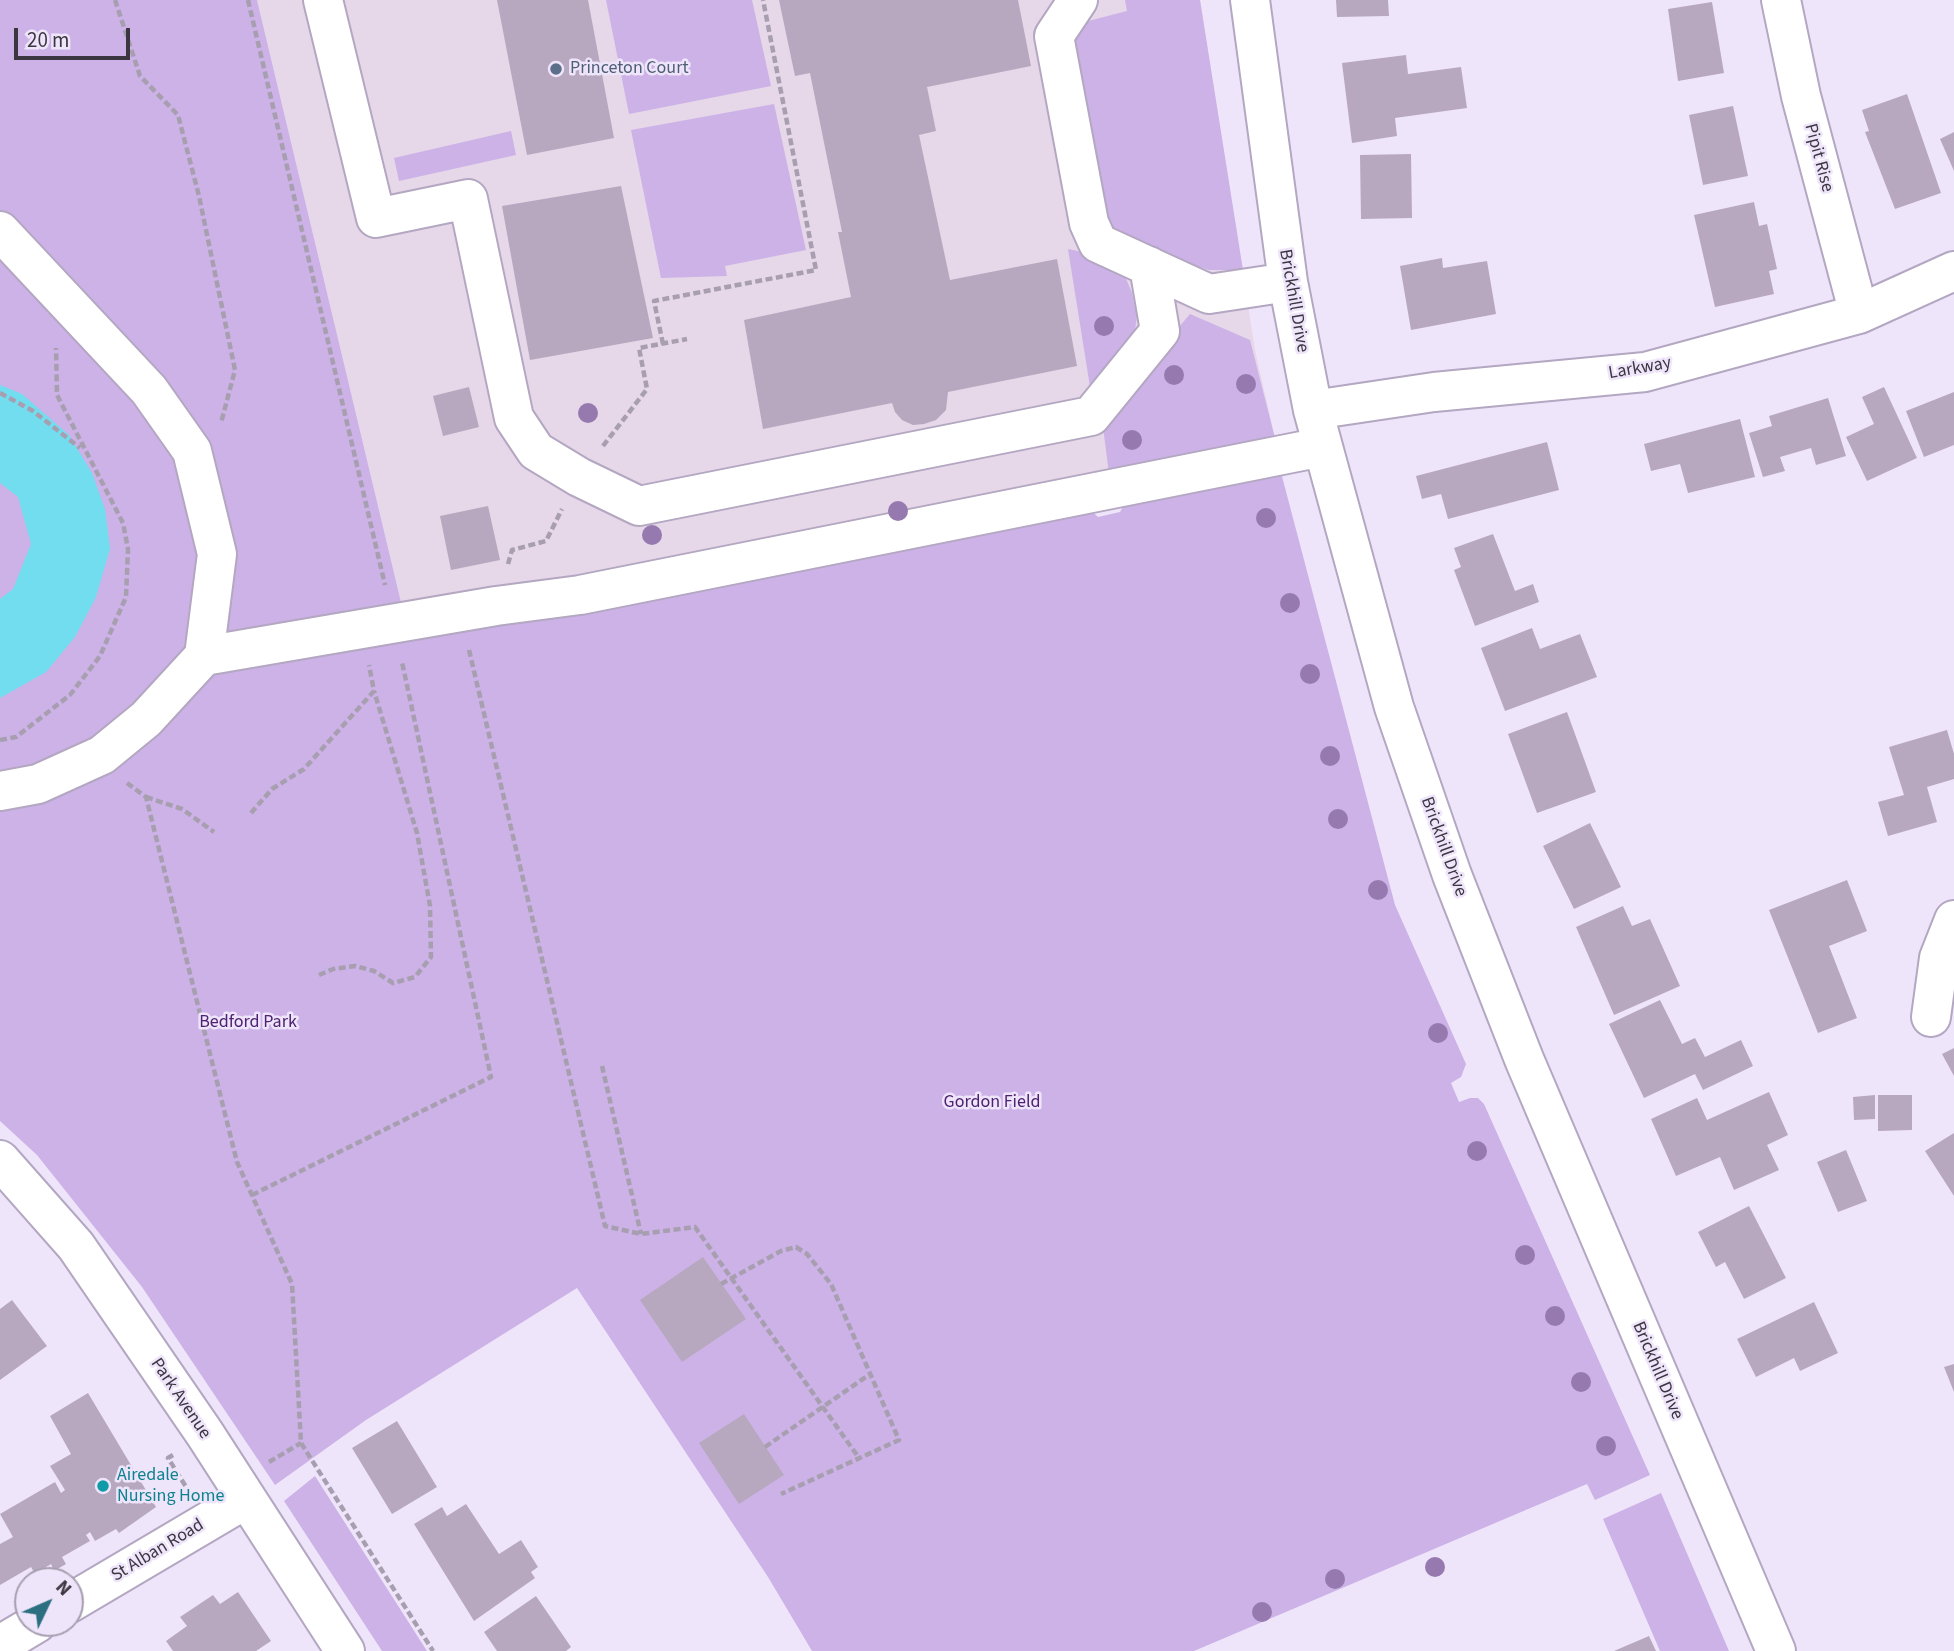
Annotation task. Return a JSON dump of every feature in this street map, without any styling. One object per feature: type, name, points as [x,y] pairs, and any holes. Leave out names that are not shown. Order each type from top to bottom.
[{"type":"street","points":[[323,0],[376,218],[468,199],[514,418],[536,451],[579,477],[639,506],[1091,416],[1160,331],[1149,266]]},
{"type":"street","points":[[1078,0],[1054,36],[1089,223],[1098,243],[1209,294],[1288,282]]},
{"type":"street","name":"Brickhill Drive","points":[[1250,0],[1288,282],[1313,410],[1394,707],[1452,875],[1524,1059],[1776,1651]]},
{"type":"street","name":"Pipit Rise","points":[[1781,0],[1801,96],[1859,314]]},
{"type":"street","points":[[0,231],[149,390],[192,451],[217,554],[204,656],[146,719],[102,755],[38,783],[0,791]]},
{"type":"street","name":"Larkway","points":[[1313,410],[1434,392],[1645,372],[1859,314],[1954,271]]},
{"type":"street","points":[[204,656],[580,595],[1322,447]]},
{"type":"street","points":[[1931,1017],[1939,958],[1954,920]]},
{"type":"street","name":"Park Avenue","points":[[0,1160],[76,1247],[345,1651]]},
{"type":"street","name":"St Alban Road","points":[[84,1596],[246,1499]]},
{"type":"path","points":[[115,0],[140,76],[178,115],[199,196],[235,370],[219,434]]},
{"type":"path","points":[[663,344],[654,301],[816,270],[763,0]]},
{"type":"path","points":[[0,740],[16,737],[70,695],[100,656],[126,597],[128,549],[123,523],[57,396],[56,341]]},
{"type":"path","points":[[0,393],[33,411],[83,450]]},
{"type":"path","points":[[319,975],[333,969],[355,966],[374,971],[393,983],[415,977],[432,957],[430,906],[417,833],[374,691],[361,630]]},
{"type":"path","points":[[467,642],[605,1226],[641,1234],[695,1227],[859,1458]]},
{"type":"path","points":[[251,813],[272,789],[304,769],[374,691]]},
{"type":"path","points":[[102,755],[107,769],[146,797],[182,809],[214,832]]},
{"type":"path","points":[[146,797],[237,1162],[292,1284],[302,1443],[433,1651]]},
{"type":"path","points":[[602,1066],[641,1234]]},
{"type":"path","points":[[721,1283],[781,1251],[796,1247],[807,1254],[831,1284],[899,1440],[781,1494]]},
{"type":"path","points":[[765,1447],[870,1374]]},
{"type":"shaded area","points":[[257,0],[1200,0],[1255,350],[1275,438],[501,599],[402,606]]},
{"type":"green space","name":"Gordon Field","points":[[0,0],[257,0],[406,623],[1085,505],[1098,517],[1120,512],[1129,496],[1279,465],[1395,905],[1466,1064],[1461,1077],[1451,1083],[1459,1102],[1478,1098],[1484,1104],[1650,1475],[1595,1500],[1587,1484],[1194,1651],[812,1651],[768,1577],[577,1288],[366,1420],[275,1485],[142,1287],[37,1155],[0,1121]]},
{"type":"green space","points":[[606,0],[752,0],[771,86],[629,114]]},
{"type":"green space","points":[[1125,0],[1200,0],[1243,270],[1209,270],[1125,243],[1103,226],[1069,26],[1127,11]]},
{"type":"green space","points":[[774,104],[806,250],[725,266],[727,276],[661,278],[631,130]]},
{"type":"green space","points":[[511,131],[516,155],[399,181],[394,158]]},
{"type":"green space","points":[[1068,249],[1097,255],[1122,269],[1132,293],[1137,317],[1132,348],[1091,393]]},
{"type":"green space","points":[[1190,314],[1250,340],[1275,438],[1109,474],[1102,419]]},
{"type":"green space","points":[[315,1476],[427,1651],[382,1651],[284,1501]]},
{"type":"green space","points":[[1661,1493],[1729,1651],[1660,1651],[1603,1519]]},
{"type":"water","points":[[0,385],[22,394],[69,435],[92,473],[105,509],[110,549],[96,597],[75,637],[46,672],[0,698],[0,599],[13,589],[31,544],[18,497],[0,483]]},
{"type":"building","name":"Princeton Court","points":[[497,0],[588,0],[614,138],[527,155]]},
{"type":"building","points":[[779,0],[1018,0],[1031,66],[927,87],[936,131],[919,135],[950,280],[1057,259],[1077,366],[948,392],[946,410],[936,420],[924,424],[913,425],[902,420],[892,403],[763,429],[744,320],[851,297],[838,232],[842,232],[810,73],[795,76]]},
{"type":"building","points":[[1336,0],[1388,0],[1389,16],[1337,17]]},
{"type":"building","points":[[1712,2],[1724,73],[1678,81],[1668,9]]},
{"type":"building","points":[[1406,55],[1408,74],[1461,67],[1467,108],[1395,118],[1397,136],[1352,143],[1342,63]]},
{"type":"building","points":[[1907,94],[1941,193],[1895,209],[1865,132],[1869,131],[1862,110]]},
{"type":"building","points":[[1733,106],[1748,176],[1703,185],[1689,115]]},
{"type":"building","points":[[1954,132],[1954,171],[1940,139]]},
{"type":"building","points":[[1411,154],[1412,218],[1361,219],[1360,155]]},
{"type":"building","points":[[621,186],[653,338],[530,360],[502,206]]},
{"type":"building","points":[[1754,202],[1759,226],[1767,224],[1777,269],[1769,271],[1774,294],[1715,307],[1694,215]]},
{"type":"building","points":[[1442,258],[1443,268],[1487,261],[1496,314],[1411,330],[1400,266]]},
{"type":"building","points":[[469,387],[479,427],[443,436],[433,396]]},
{"type":"building","points":[[1884,387],[1917,458],[1867,481],[1846,437],[1874,424],[1862,397]]},
{"type":"building","points":[[1954,392],[1954,445],[1924,457],[1906,411]]},
{"type":"building","points":[[1828,398],[1846,456],[1816,465],[1811,448],[1780,457],[1785,471],[1763,477],[1749,433],[1772,426],[1769,416]]},
{"type":"building","points":[[1740,419],[1755,477],[1688,493],[1680,464],[1651,471],[1644,444]]},
{"type":"building","points":[[1547,442],[1559,490],[1448,519],[1441,494],[1422,499],[1416,476]]},
{"type":"building","points":[[488,506],[500,560],[451,570],[440,516]]},
{"type":"building","points":[[1493,534],[1515,591],[1533,584],[1539,602],[1475,626],[1454,570],[1461,567],[1454,548]]},
{"type":"building","points":[[1532,628],[1540,649],[1580,634],[1597,677],[1505,711],[1481,648]]},
{"type":"building","points":[[1567,712],[1596,792],[1537,813],[1508,734]]},
{"type":"building","points":[[1947,730],[1954,754],[1954,779],[1927,787],[1937,822],[1888,836],[1878,802],[1904,795],[1889,747]]},
{"type":"building","points":[[1590,823],[1621,887],[1574,909],[1543,846]]},
{"type":"building","points":[[1847,880],[1867,931],[1829,946],[1857,1018],[1818,1033],[1769,910]]},
{"type":"building","points":[[1623,906],[1632,926],[1650,919],[1680,986],[1614,1015],[1576,927]]},
{"type":"building","points":[[1660,1000],[1682,1044],[1695,1038],[1705,1057],[1741,1040],[1753,1066],[1703,1090],[1695,1074],[1644,1098],[1609,1024]]},
{"type":"building","points":[[1954,1048],[1954,1076],[1942,1054]]},
{"type":"building","points":[[1769,1092],[1788,1135],[1767,1145],[1779,1170],[1734,1190],[1720,1157],[1676,1176],[1651,1119],[1697,1098],[1707,1120]]},
{"type":"building","points":[[1875,1095],[1875,1119],[1854,1120],[1853,1097]]},
{"type":"building","points":[[1878,1095],[1912,1095],[1912,1130],[1878,1131]]},
{"type":"building","points":[[1954,1133],[1954,1196],[1925,1151]]},
{"type":"building","points":[[1846,1150],[1867,1201],[1838,1212],[1817,1162]]},
{"type":"building","points":[[1749,1206],[1786,1278],[1744,1299],[1725,1262],[1716,1267],[1698,1232]]},
{"type":"building","points":[[703,1257],[746,1319],[682,1362],[640,1300]]},
{"type":"building","points":[[12,1300],[47,1346],[0,1380],[0,1309]]},
{"type":"building","points":[[1814,1302],[1838,1353],[1800,1371],[1794,1358],[1756,1377],[1737,1339]]},
{"type":"building","points":[[1954,1364],[1954,1392],[1944,1367]]},
{"type":"building","name":"Airedale Nursing Home","points":[[88,1393],[156,1507],[119,1533],[116,1529],[95,1541],[90,1532],[86,1535],[90,1541],[62,1557],[66,1564],[61,1567],[52,1567],[51,1564],[46,1567],[14,1567],[14,1577],[0,1585],[0,1544],[13,1537],[0,1514],[55,1482],[61,1493],[65,1490],[50,1466],[71,1454],[50,1416]]},
{"type":"building","points":[[744,1414],[784,1475],[739,1504],[699,1443]]},
{"type":"building","points":[[397,1421],[437,1487],[392,1514],[352,1448]]},
{"type":"building","points":[[466,1504],[499,1554],[521,1540],[538,1567],[531,1572],[535,1578],[474,1621],[414,1524],[442,1507],[447,1516]]},
{"type":"building","points":[[238,1592],[271,1641],[256,1651],[173,1651],[166,1641],[187,1626],[180,1617],[213,1595],[220,1604]]},
{"type":"building","points":[[536,1596],[571,1647],[566,1651],[497,1651],[484,1632]]},
{"type":"building","points":[[1649,1636],[1656,1651],[1614,1651]]},
{"type":"place","name":"Princeton Court","points":[[556,69]]},
{"type":"place","name":"Airedale Nursing Home","points":[[103,1486]]},
{"type":"park label","name":"Bedford Park","points":[[248,1023]]}]
